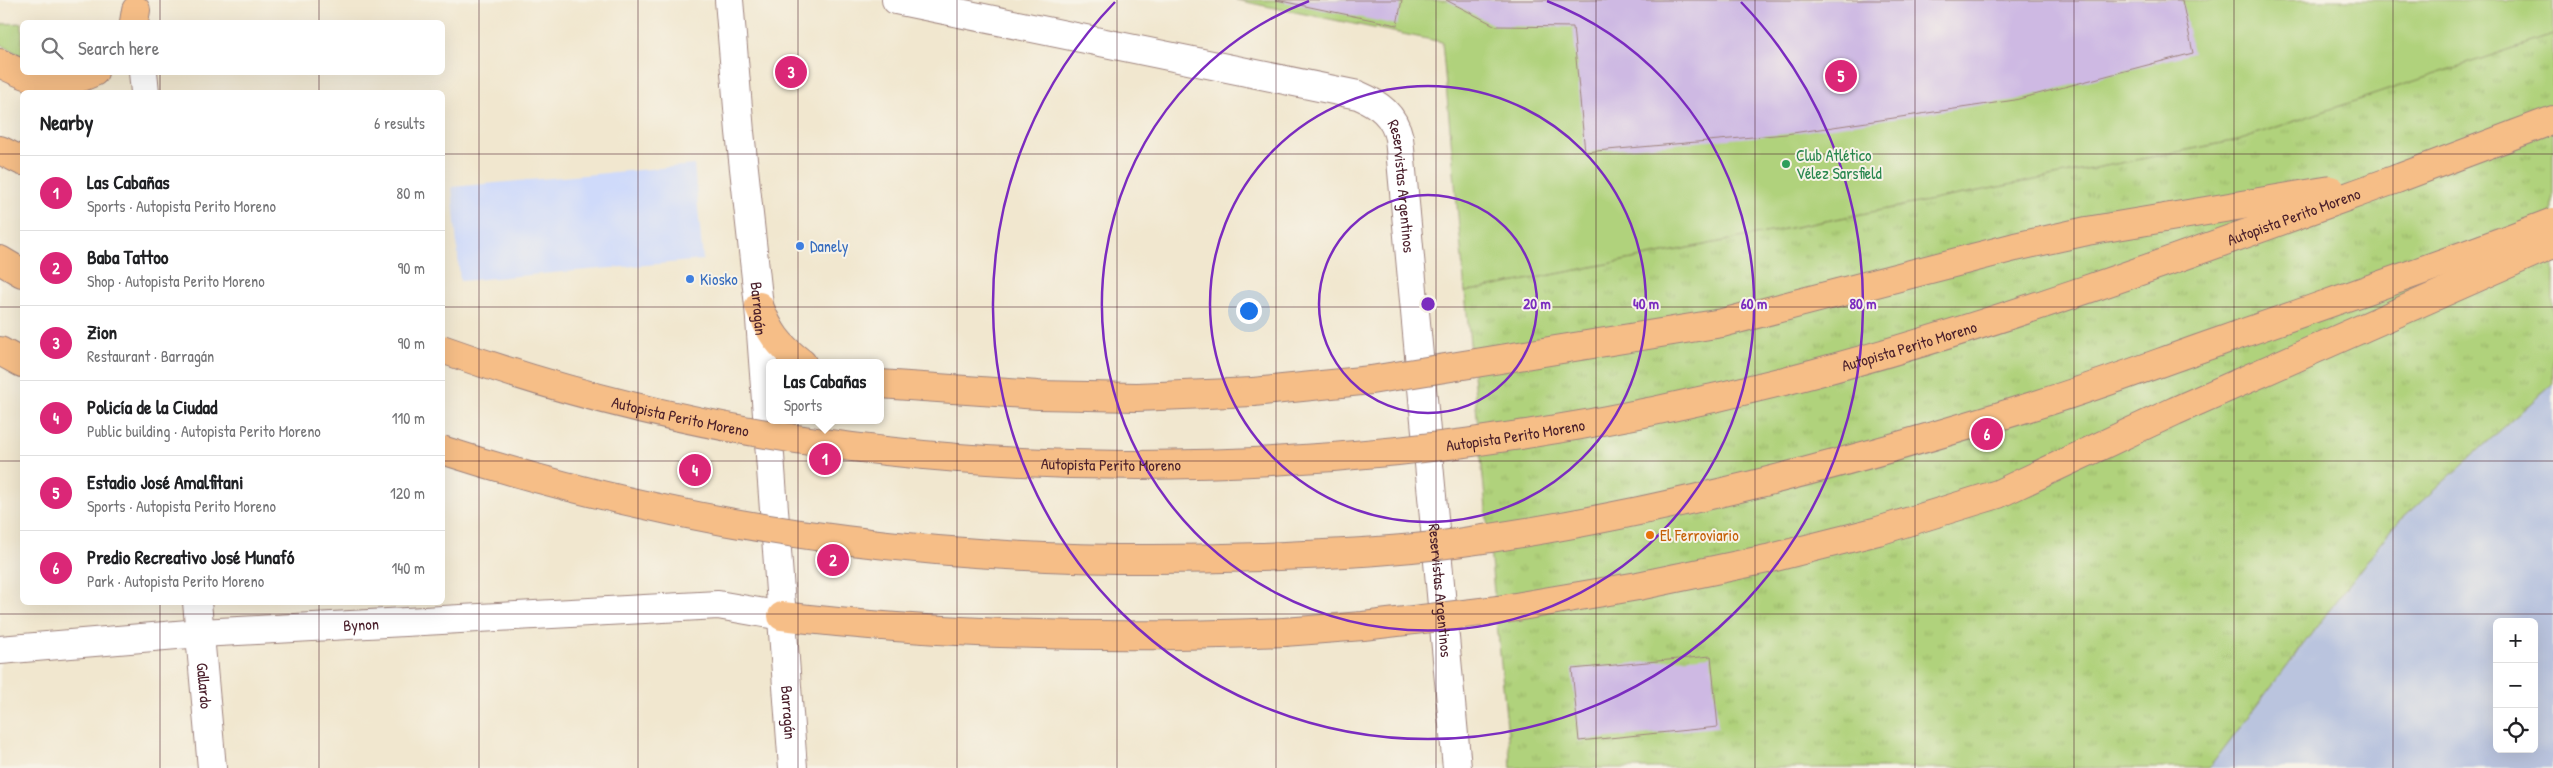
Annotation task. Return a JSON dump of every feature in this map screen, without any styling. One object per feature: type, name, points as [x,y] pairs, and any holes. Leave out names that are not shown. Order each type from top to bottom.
[{"type":"highway","points":[[8,67],[20,72]]},
{"type":"highway","points":[[25,75],[56,82],[70,81],[86,75]]},
{"type":"highway","name":"Autopista Perito Moreno","points":[[445,349],[606,398],[739,429],[862,448],[1018,462],[1117,466],[1221,465],[1341,457],[1475,442],[1615,418],[1716,397],[1816,373],[2032,308],[2399,178],[2553,120]]},
{"type":"highway","points":[[0,150],[20,160]]},
{"type":"highway","points":[[884,384],[1038,395],[1138,397],[1253,392],[1372,380],[1722,323],[2016,247],[2087,231],[2399,178]]},
{"type":"highway","points":[[445,451],[583,492],[724,523],[840,542],[936,552],[1038,558],[1178,560],[1340,554],[1453,543],[1563,525],[1763,481],[2042,403],[2475,252],[2553,222]]},
{"type":"highway","points":[[782,616],[894,627],[1090,636],[1188,636],[1284,632],[1364,626],[1498,610],[1638,586],[1767,559],[1878,531],[1998,494],[2175,411],[2553,244]]},
{"type":"highway","points":[[0,260],[20,272]]},
{"type":"highway","points":[[759,306],[769,331],[783,349],[797,359]]},
{"type":"highway","points":[[0,351],[20,362]]},
{"type":"street","name":"Barragán","points":[[729,0],[740,132],[759,306],[766,400]]},
{"type":"street","name":"Reservistas Argentinos","points":[[896,0],[1358,95],[1376,103],[1390,116],[1396,125],[1399,138],[1457,768]]},
{"type":"street","points":[[142,75],[145,90]]},
{"type":"street","name":"Barragán","points":[[768,424],[793,768]]},
{"type":"street","name":"Gallardo","points":[[197,605],[212,768]]},
{"type":"street","name":"Bynon","points":[[0,650],[200,633],[718,605],[782,616]]},
{"type":"shaded area","points":[[694,165],[703,260],[460,281],[452,187]]},
{"type":"shaded area","points":[[2553,383],[2553,768],[2209,768],[2392,528]]},
{"type":"green space","name":"Club Atlético Vélez Sarsfield","points":[[1236,0],[2553,0],[2553,35],[2238,140],[1465,292],[1442,42]]},
{"type":"green space","points":[[20,23],[20,55],[0,44],[0,24]]},
{"type":"green space","points":[[2553,35],[2553,383],[2392,528],[2209,768],[1511,768],[1465,292],[2238,140]]},
{"type":"building","points":[[1276,0],[1402,0],[1397,25]]},
{"type":"building","points":[[1446,0],[2182,0],[2193,53],[2015,100],[1786,134],[1585,152],[1573,27],[1496,26]]},
{"type":"building","points":[[1711,656],[1718,727],[1579,741],[1572,669]]},
{"type":"place","name":"Zion","points":[[791,72]]},
{"type":"place","name":"Estadio José Amalfitani","points":[[1841,76]]},
{"type":"place","name":"Club Atlético Vélez Sarsfield","points":[[1786,164]]},
{"type":"place","name":"Danely","points":[[800,246]]},
{"type":"place","name":"Kiosko","points":[[690,279]]},
{"type":"place","name":"Predio Recreativo José Munafó","points":[[1987,434]]},
{"type":"place","name":"Las Cabañas","points":[[825,459]]},
{"type":"place","name":"Policía de la Ciudad","points":[[695,470]]},
{"type":"place","name":"El Ferroviario","points":[[1650,535]]},
{"type":"place","name":"Baba Tattoo","points":[[833,560]]}]
